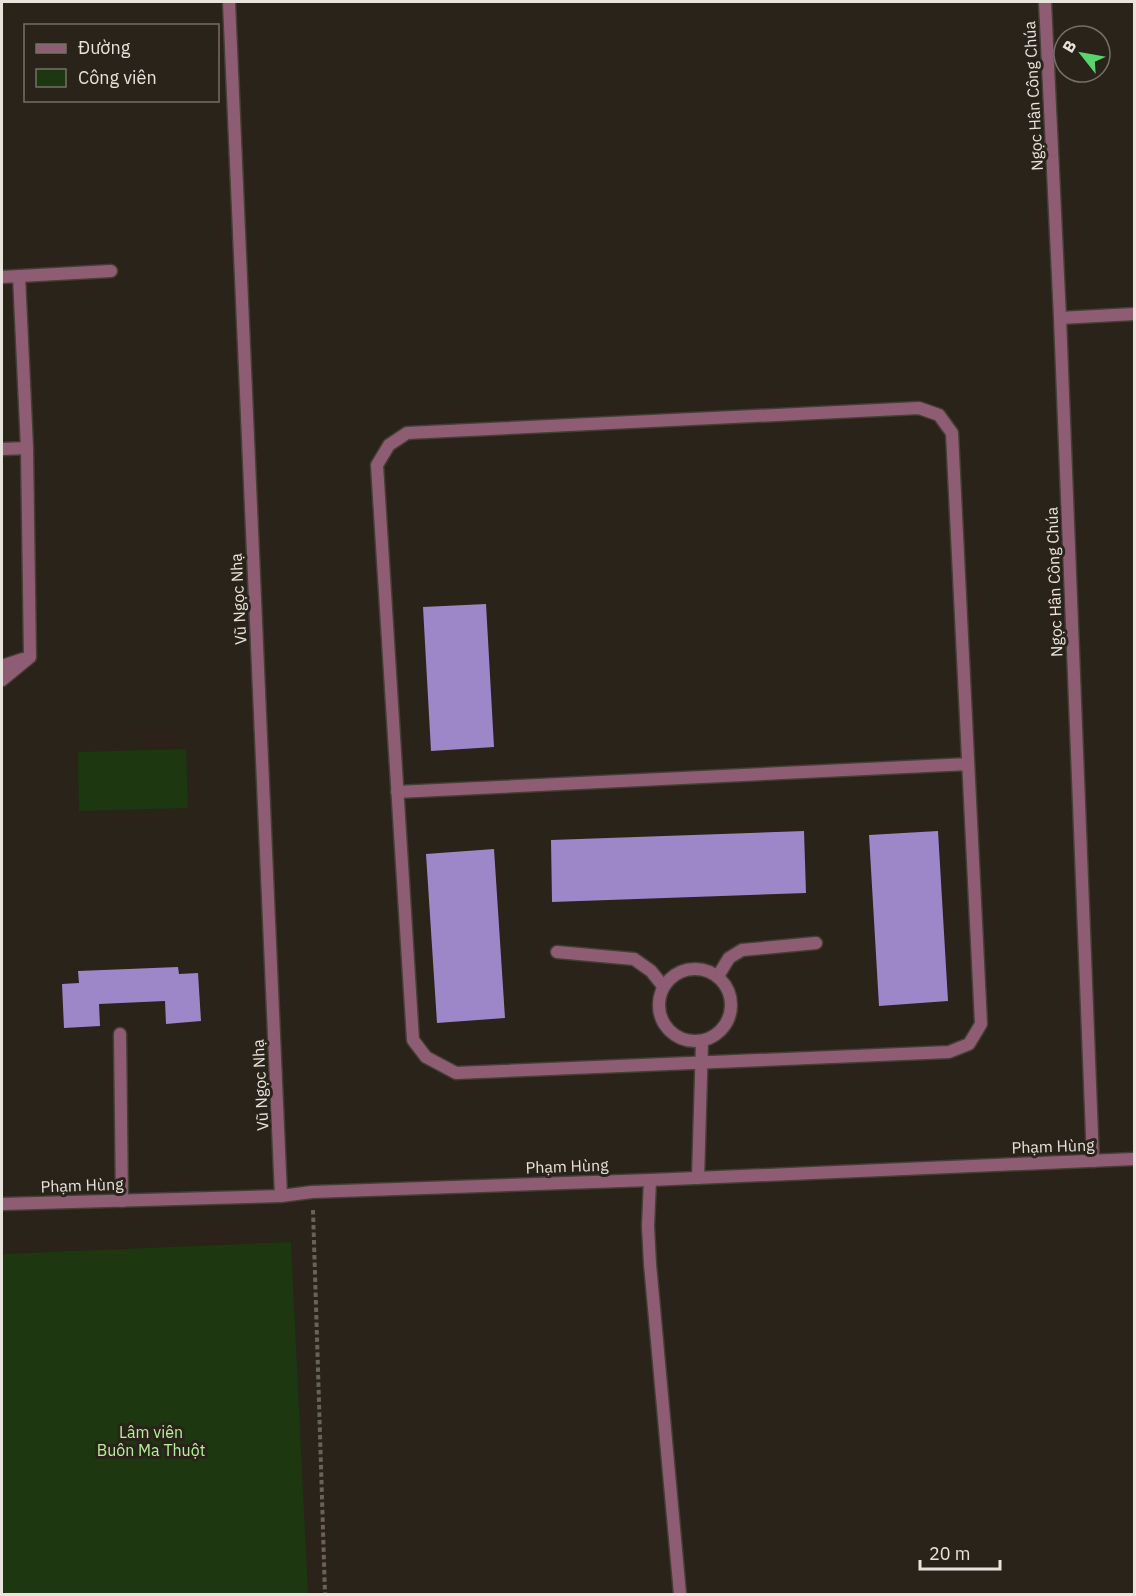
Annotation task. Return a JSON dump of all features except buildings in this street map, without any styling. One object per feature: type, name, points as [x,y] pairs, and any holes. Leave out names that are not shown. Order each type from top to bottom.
[{"type":"street","name":"Vũ Ngọc Nhạ","points":[[229,2],[281,1196]]},
{"type":"street","name":"Ngọc Hân Công Chúa","points":[[1045,2],[1060,318],[1093,1161]]},
{"type":"street","points":[[2,277],[111,271]]},
{"type":"street","points":[[19,276],[27,448],[30,657]]},
{"type":"street","points":[[1060,318],[1134,314]]},
{"type":"street","points":[[919,408],[939,415],[952,433],[968,764],[981,1024],[969,1044],[950,1052],[456,1073],[426,1057],[413,1040],[377,465],[389,445],[407,433],[919,408]]},
{"type":"street","points":[[2,449],[27,448]]},
{"type":"street","points":[[2,666],[30,657]]},
{"type":"street","points":[[2,680],[30,657]]},
{"type":"street","points":[[397,792],[968,764]]},
{"type":"street","points":[[718,976],[729,958],[742,950],[816,943]]},
{"type":"street","points":[[557,952],[634,959],[651,971],[663,986]]},
{"type":"street","points":[[699,968],[718,976],[731,993],[732,1014],[721,1032],[702,1042],[681,1040],[665,1027],[658,1007],[663,986],[678,972],[699,968]]},
{"type":"street","points":[[120,1034],[122,1201]]},
{"type":"street","points":[[698,1178],[702,1042]]},
{"type":"street","name":"Phạm Hùng","points":[[2,1204],[281,1196],[312,1192],[1134,1159]]},
{"type":"street","points":[[650,1180],[648,1226],[650,1264],[680,1594]]},
{"type":"path","points":[[312,1192],[325,1594]]},
{"type":"green space","points":[[186,749],[188,808],[79,811],[78,752]]},
{"type":"green space","name":"Lâm viên Buôn Ma Thuột","points":[[291,1242],[308,1594],[2,1594],[2,1254]]}]
